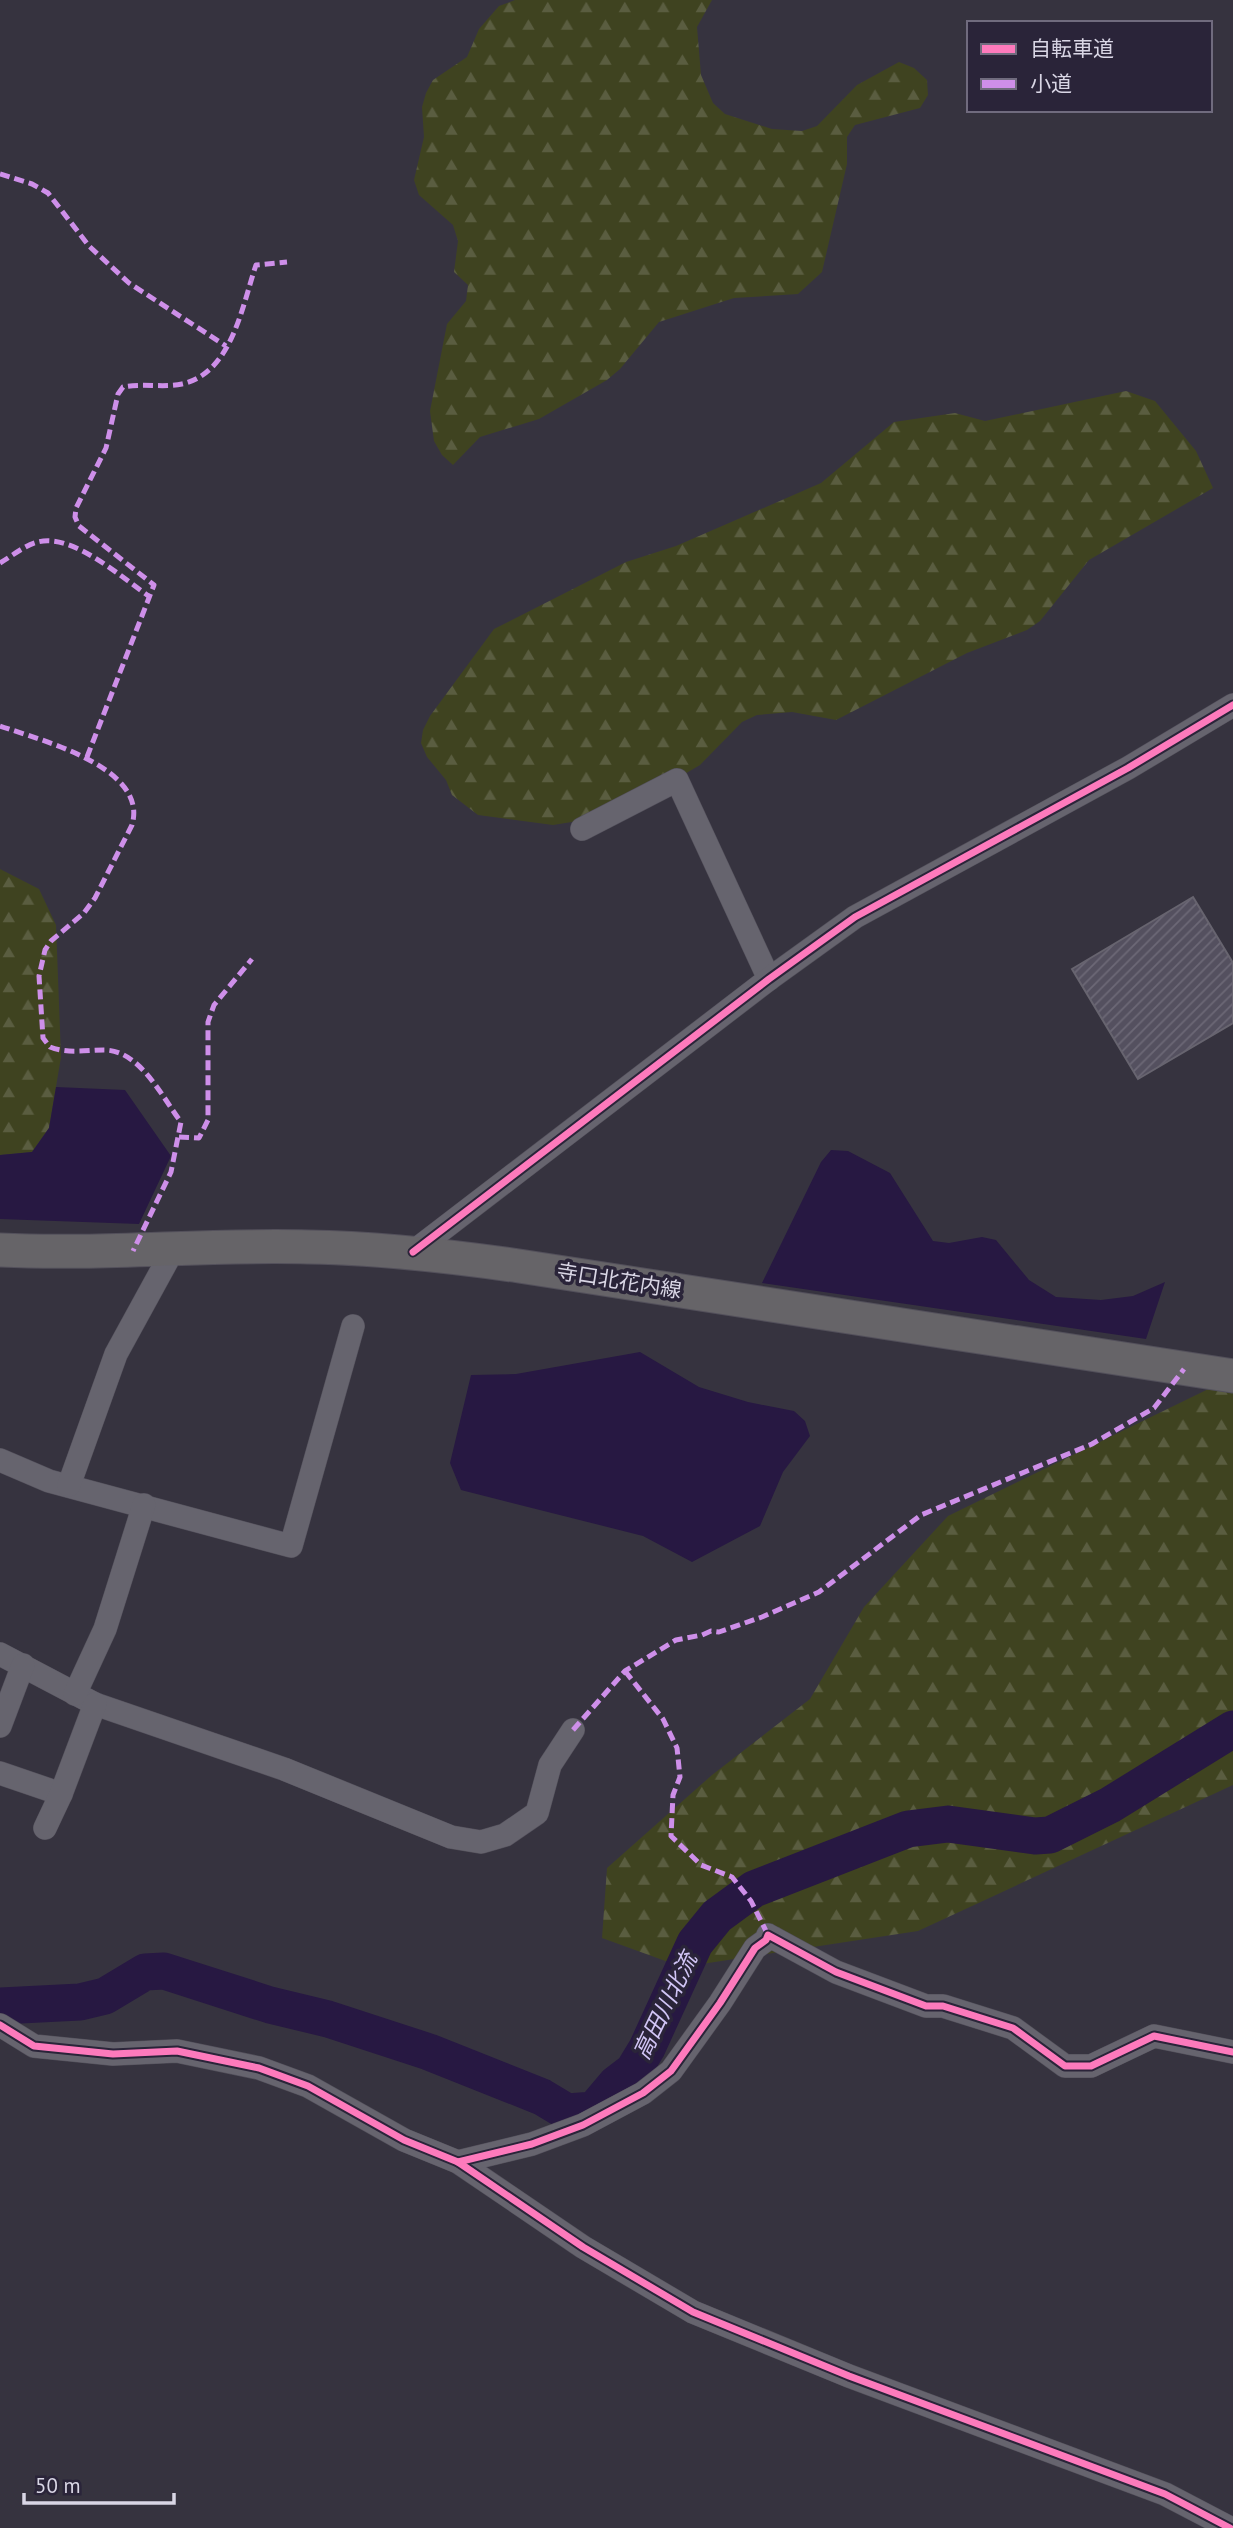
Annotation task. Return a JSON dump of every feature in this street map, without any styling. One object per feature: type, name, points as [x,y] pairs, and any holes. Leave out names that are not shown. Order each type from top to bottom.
[{"type":"main road","name":"寺口北花内線","points":[[0,1250],[53,1252],[306,1247],[413,1252],[1233,1376]]},
{"type":"street","points":[[413,1252],[769,979],[855,917],[1128,768],[1233,705]]},
{"type":"street","points":[[582,829],[677,780],[769,979]]},
{"type":"street","points":[[69,1485],[116,1354],[173,1250]]},
{"type":"street","points":[[0,1460],[49,1480],[291,1546],[353,1326]]},
{"type":"street","points":[[45,1828],[61,1794],[104,1629],[144,1506]]},
{"type":"street","points":[[0,1654],[85,1699],[284,1769],[451,1837],[481,1842],[505,1835],[537,1813],[550,1765],[573,1730]]},
{"type":"street","points":[[0,1726],[23,1665]]},
{"type":"street","points":[[0,1773],[61,1794]]},
{"type":"street","points":[[458,2162],[545,2140],[583,2125],[643,2093],[671,2071],[720,2003],[755,1948],[766,1940],[768,1935],[836,1972],[926,2006],[943,2006],[1013,2028],[1065,2066],[1091,2066],[1154,2036],[1233,2052]]},
{"type":"street","points":[[4,2037],[34,2046],[113,2054],[177,2051],[259,2068],[308,2087],[404,2140],[458,2162],[583,2247],[693,2312],[849,2376],[1165,2494],[1230,2528]]},
{"type":"green space","points":[[515,0],[712,0],[697,27],[701,75],[713,103],[725,114],[772,129],[802,131],[817,126],[857,85],[899,62],[914,68],[927,80],[928,95],[920,108],[855,125],[847,137],[847,164],[822,272],[798,294],[734,298],[659,322],[620,369],[607,380],[539,419],[480,437],[453,465],[442,455],[434,441],[430,411],[447,324],[466,301],[468,285],[454,272],[458,241],[453,225],[419,195],[414,180],[424,137],[422,107],[433,80],[467,57],[479,29],[499,6]]},
{"type":"green space","points":[[1126,391],[1155,401],[1196,451],[1213,488],[1089,560],[1040,621],[1027,630],[967,653],[836,720],[792,712],[757,715],[742,722],[700,765],[615,815],[553,825],[478,815],[452,795],[446,780],[427,757],[421,743],[423,730],[430,716],[494,629],[626,562],[676,546],[821,483],[894,422],[955,413],[985,421]]},
{"type":"green space","points":[[0,869],[39,889],[56,925],[61,1057],[49,1128],[32,1152],[0,1155]]},
{"type":"green space","points":[[1233,1377],[1233,1785],[918,1931],[682,1967],[602,1938],[607,1868],[712,1775],[810,1699],[864,1607],[948,1516]]},
{"type":"shaded area","points":[[56,1087],[125,1090],[171,1156],[139,1224],[0,1219],[0,1155],[32,1152],[49,1128]]},
{"type":"shaded area","points":[[831,1150],[848,1151],[890,1173],[933,1241],[949,1243],[982,1237],[996,1240],[1029,1280],[1056,1297],[1101,1300],[1133,1296],[1165,1282],[1146,1339],[762,1283],[821,1162]]},
{"type":"shaded area","points":[[640,1352],[699,1387],[748,1402],[794,1411],[805,1421],[810,1436],[783,1472],[760,1526],[692,1562],[643,1536],[461,1490],[450,1463],[471,1375],[516,1374]]},
{"type":"building","points":[[1193,897],[1233,963],[1233,1023],[1138,1079],[1072,969]]},
{"type":"waterway","name":"高田川北流","points":[[0,2006],[80,2002],[105,1996],[145,1972],[164,1971],[429,2052],[542,2097],[567,2112],[594,2110],[616,2084],[633,2071],[647,2048],[695,1943],[717,1916],[754,1889],[908,1829],[948,1824],[1035,1836],[1050,1835],[1110,1805],[1233,1729]]},
{"type":"marked path","points":[[0,174],[32,184],[48,193],[89,246],[129,283],[226,346]]},
{"type":"marked path","points":[[87,757],[154,585],[79,526],[75,517],[76,508],[106,448],[118,394],[123,387],[182,384],[213,367],[224,352],[240,318],[256,265],[287,262]]},
{"type":"marked path","points":[[0,563],[38,542],[66,544],[97,559],[150,597]]},
{"type":"marked path","points":[[0,726],[64,748],[87,759],[108,772],[124,787],[133,805],[132,825],[95,898],[84,913],[51,941],[45,950],[39,976],[43,1038],[50,1047],[70,1051],[104,1050],[129,1058],[158,1088],[181,1122],[171,1172],[133,1251]]},
{"type":"marked path","points":[[179,1137],[199,1138],[208,1120],[208,1022],[214,1005],[252,959]]},
{"type":"marked path","points":[[573,1730],[625,1671],[676,1640],[711,1631],[719,1632],[819,1592],[921,1515],[1092,1444],[1154,1408],[1184,1369]]},
{"type":"marked path","points":[[625,1671],[663,1719],[677,1748],[680,1777],[673,1795],[671,1836],[701,1865],[732,1877],[751,1901],[768,1935]]},
{"type":"cycle path","points":[[413,1252],[769,979],[855,917],[1128,768],[1233,705]]},
{"type":"cycle path","points":[[458,2162],[532,2144],[583,2125],[643,2093],[671,2071],[720,2003],[755,1948],[766,1940],[768,1935],[836,1972],[926,2006],[943,2006],[1013,2028],[1065,2066],[1091,2066],[1154,2036],[1233,2052]]},
{"type":"cycle path","points":[[0,2025],[34,2046],[113,2054],[177,2051],[259,2068],[308,2086],[404,2140],[458,2162],[583,2247],[693,2312],[849,2376],[1165,2494],[1230,2528]]}]
